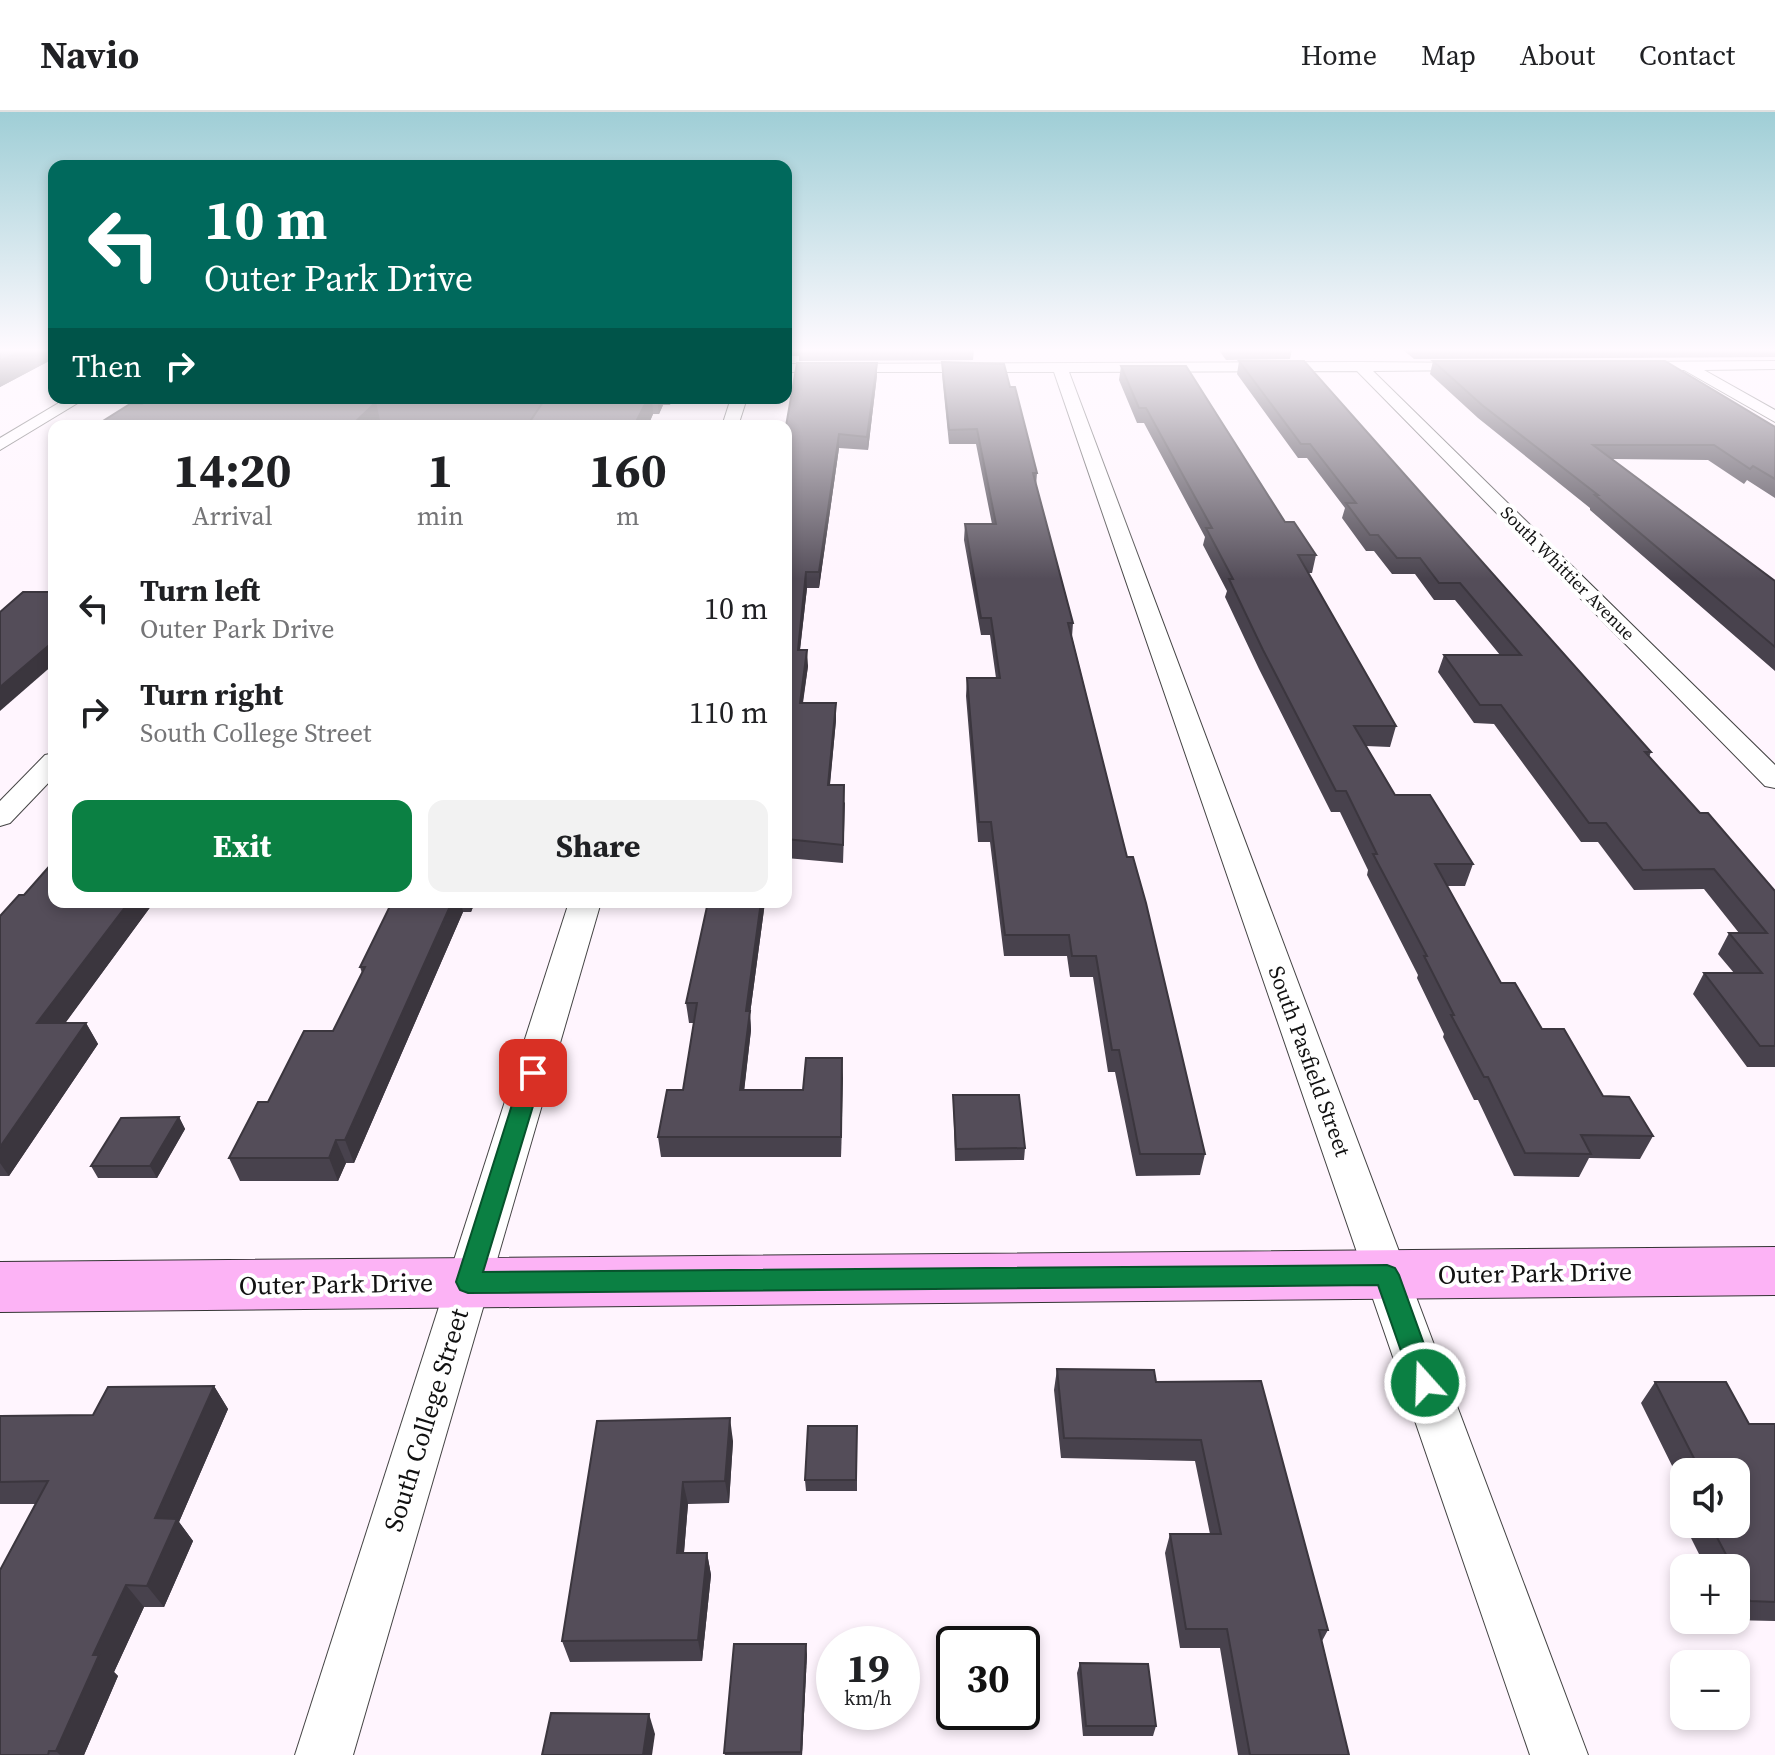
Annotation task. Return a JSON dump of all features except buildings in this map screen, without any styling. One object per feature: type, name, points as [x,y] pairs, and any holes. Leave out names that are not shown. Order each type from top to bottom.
[{"type":"street","points":[[0,445],[32,426]]},
{"type":"street","name":"South Pasfield Street","points":[[1081,426],[1559,1755]]},
{"type":"street","name":"South Whittier Avenue","points":[[1420,426],[1775,780]]},
{"type":"street","points":[[0,817],[48,767]]},
{"type":"street","name":"South College Street","points":[[324,1755],[583,908]]},
{"type":"street","name":"Outer Park Drive","points":[[0,1287],[1775,1271]]},
{"type":"route","points":[[533,1073],[468,1282],[1387,1275],[1425,1383]]}]
